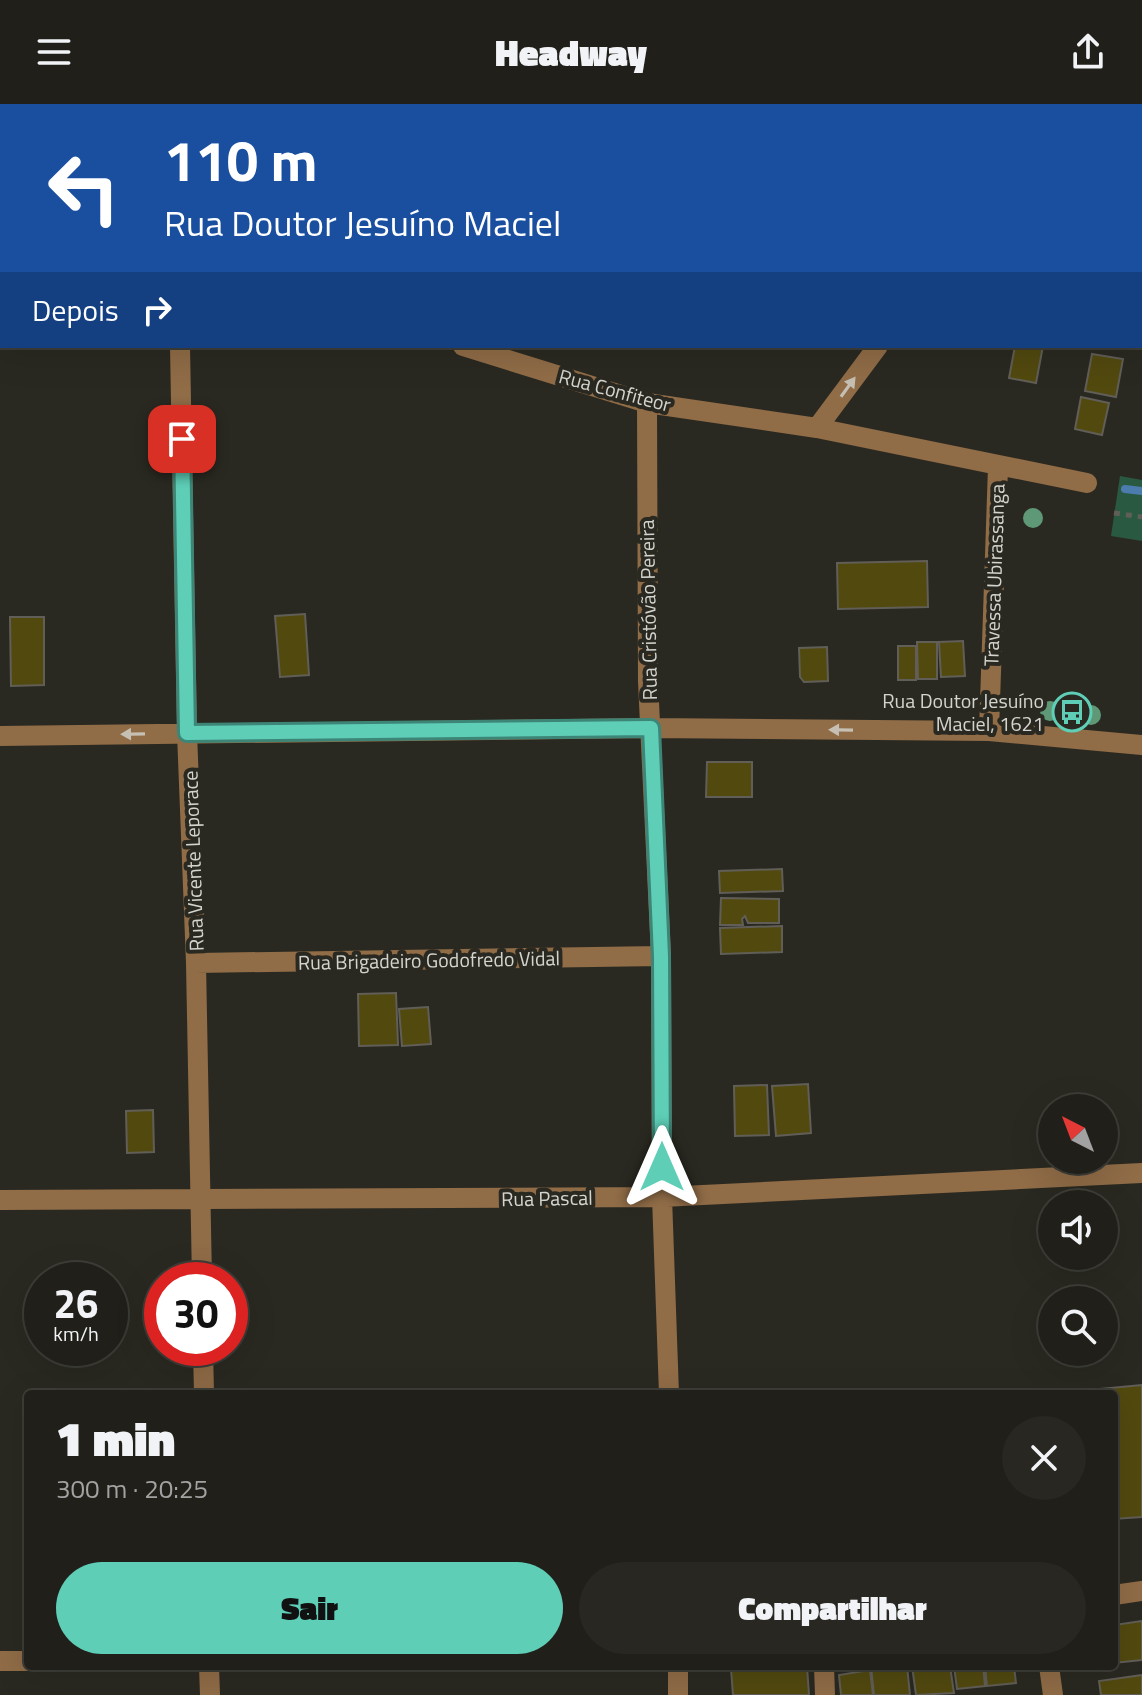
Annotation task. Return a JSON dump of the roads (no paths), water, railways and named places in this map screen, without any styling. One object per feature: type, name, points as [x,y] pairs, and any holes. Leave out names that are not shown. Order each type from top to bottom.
[{"type":"street","name":"Rua Vicente Leporace","points":[[180,348],[202,1262]]},
{"type":"street","name":"Rua Confiteor","points":[[469,348],[647,403],[817,428],[1087,483]]},
{"type":"street","points":[[817,428],[877,348]]},
{"type":"street","name":"Rua Cristóvão Pereira","points":[[647,403],[648,681],[661,956],[662,1197],[669,1390]]},
{"type":"street","name":"Travessa Ubirassanga","points":[[989,731],[998,467]]},
{"type":"street","points":[[0,736],[651,728],[989,731],[1142,745]]},
{"type":"street","name":"Rua Brigadeiro Godofredo Vidal","points":[[196,963],[661,956]]},
{"type":"street","name":"Rua Pascal","points":[[0,1200],[662,1197],[1142,1173]]},
{"type":"street","points":[[203,1366],[204,1390]]},
{"type":"street","points":[[1118,1594],[1142,1591]]},
{"type":"street","points":[[0,1661],[24,1661]]},
{"type":"street","points":[[209,1670],[210,1695]]},
{"type":"street","points":[[678,1670],[678,1695]]},
{"type":"street","points":[[824,1670],[825,1695]]},
{"type":"street","points":[[1050,1670],[1053,1695]]},
{"type":"waterway","points":[[1125,489],[1142,491]]},
{"type":"place","name":"Rua Doutor Jesuíno Maciel, 1621","points":[[1072,712]]}]
